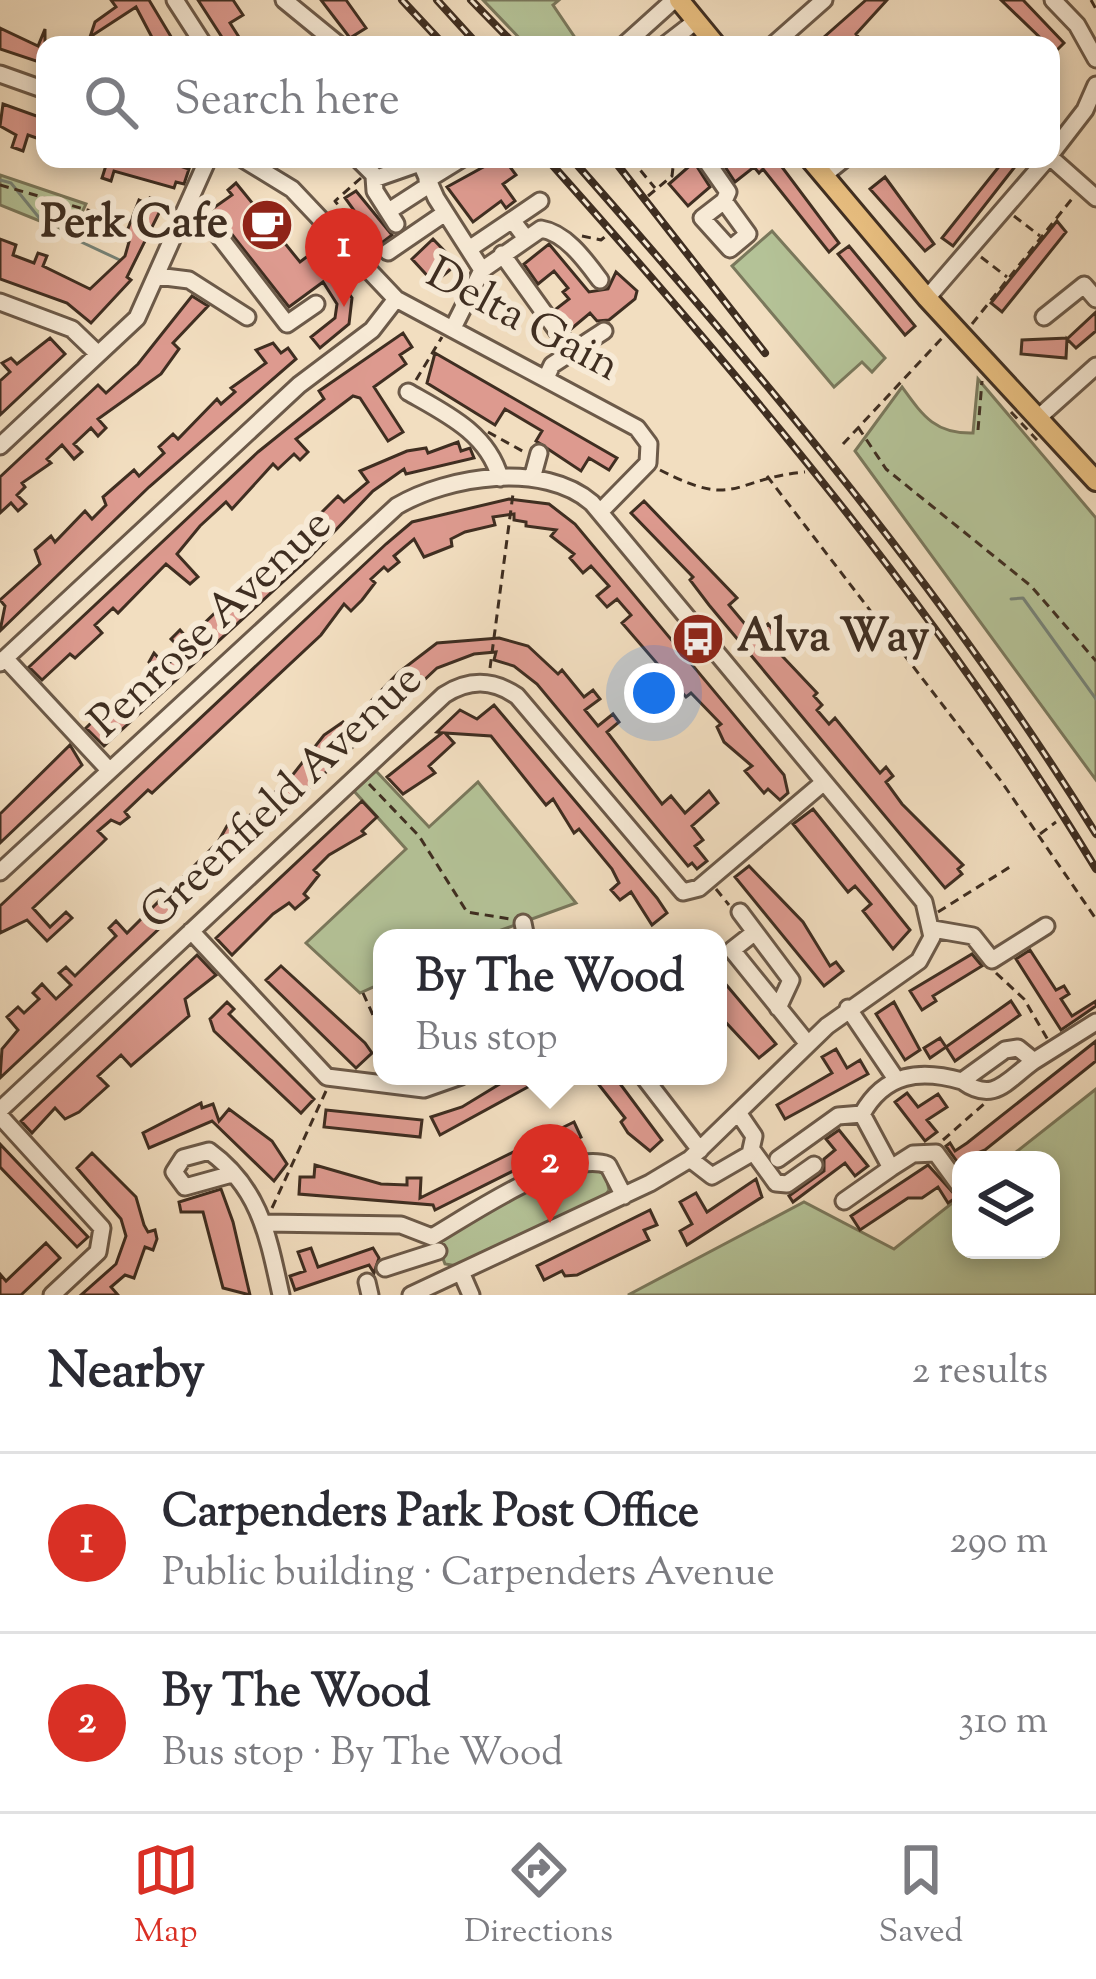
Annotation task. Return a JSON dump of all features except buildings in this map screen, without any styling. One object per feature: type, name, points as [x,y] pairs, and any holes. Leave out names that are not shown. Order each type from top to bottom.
[{"type":"main road","points":[[676,0],[708,36]]},
{"type":"main road","points":[[818,168],[927,298],[1096,481]]},
{"type":"street","points":[[175,0],[198,36]]},
{"type":"street","points":[[284,0],[328,36]]},
{"type":"street","points":[[634,36],[676,0]]},
{"type":"street","points":[[783,36],[824,0]]},
{"type":"street","points":[[1053,0],[1077,25],[1096,59]]},
{"type":"street","points":[[677,36],[696,21]]},
{"type":"street","points":[[0,74],[36,87]]},
{"type":"street","points":[[1060,144],[1085,110],[1096,85]]},
{"type":"street","points":[[1060,164],[1091,187]]},
{"type":"street","points":[[0,446],[137,318],[204,168]]},
{"type":"street","name":"Delta Gain","points":[[258,168],[292,189],[396,299],[548,376],[637,428],[649,444],[648,463]]},
{"type":"street","points":[[423,168],[482,270]]},
{"type":"street","points":[[366,170],[375,191],[396,216],[448,168]]},
{"type":"street","points":[[711,168],[728,192],[724,201]]},
{"type":"street","points":[[824,175],[833,168]]},
{"type":"street","points":[[927,298],[1041,168]]},
{"type":"street","points":[[472,247],[540,201]]},
{"type":"street","points":[[187,208],[209,223],[287,324],[316,304]]},
{"type":"street","points":[[388,251],[445,213]]},
{"type":"street","points":[[512,220],[524,237]]},
{"type":"street","points":[[451,327],[482,270],[524,237],[550,230],[581,255],[600,280]]},
{"type":"street","points":[[502,254],[571,350]]},
{"type":"street","points":[[157,276],[189,280],[248,317]]},
{"type":"street","points":[[1045,317],[1084,285],[1096,299]]},
{"type":"street","points":[[110,770],[3,660],[299,385],[372,331],[396,299]]},
{"type":"street","points":[[0,302],[72,329],[98,354]]},
{"type":"street","points":[[548,376],[552,365],[604,331]]},
{"type":"street","points":[[1039,418],[1096,366]]},
{"type":"street","points":[[409,392],[484,432],[524,469],[562,483],[600,512],[931,918],[973,936],[992,959],[1046,926]]},
{"type":"street","points":[[600,512],[648,463]]},
{"type":"street","name":"Penrose Avenue","points":[[0,872],[387,512],[412,497],[524,469]]},
{"type":"street","name":"Greenfield Avenue","points":[[0,1113],[444,695],[461,686],[488,682],[517,696],[679,889],[687,893],[709,880]]},
{"type":"street","points":[[709,880],[824,782]]},
{"type":"street","points":[[740,913],[791,980],[778,1008]]},
{"type":"street","points":[[411,1295],[624,1196],[695,1155],[848,1008],[919,961],[931,918]]},
{"type":"street","points":[[191,931],[332,1079],[373,1080]]},
{"type":"street","points":[[727,954],[755,932]]},
{"type":"street","points":[[727,958],[808,1044]]},
{"type":"street","points":[[848,1008],[896,1078]]},
{"type":"street","points":[[778,1159],[838,1116],[862,1114],[896,1078],[935,1073],[986,1093],[1089,1026]]},
{"type":"street","points":[[962,1081],[1011,1048],[1026,1051],[1034,1060]]},
{"type":"street","points":[[410,1085],[434,1089],[442,1085]]},
{"type":"street","points":[[650,1085],[712,1176],[752,1150]]},
{"type":"street","points":[[0,1113],[102,1228],[98,1252],[52,1295]]},
{"type":"street","points":[[739,1114],[754,1136],[752,1150],[776,1183],[787,1184],[814,1165]]},
{"type":"street","points":[[862,1114],[891,1168]]},
{"type":"street","points":[[844,1201],[913,1154],[940,1157],[952,1174]]},
{"type":"street","points":[[385,1268],[435,1244],[539,1178],[586,1162],[608,1165],[624,1196]]},
{"type":"street","points":[[232,1174],[254,1196],[265,1223],[280,1295]]},
{"type":"street","points":[[265,1223],[401,1225],[435,1244],[471,1295]]},
{"type":"path","points":[[1091,0],[1096,9]]},
{"type":"path","points":[[638,168],[656,190]]},
{"type":"path","points":[[649,196],[672,176],[673,168]]},
{"type":"path","points":[[364,238],[334,201],[366,170]]},
{"type":"path","points":[[0,184],[175,236]]},
{"type":"path","points":[[962,314],[971,325],[1041,237],[1091,187]]},
{"type":"path","points":[[1006,209],[1041,237]]},
{"type":"path","points":[[972,249],[1008,278]]},
{"type":"path","points":[[409,392],[451,327]]},
{"type":"path","points":[[843,444],[944,336]]},
{"type":"path","points":[[978,430],[982,379]]},
{"type":"path","points":[[858,428],[886,469],[1031,586],[1096,661]]},
{"type":"path","points":[[484,432],[492,431],[524,469],[488,682]]},
{"type":"path","points":[[648,463],[710,493],[738,491],[767,476],[805,472]]},
{"type":"path","points":[[767,476],[1096,920]]},
{"type":"path","points":[[359,774],[418,836],[467,912],[480,910],[520,929]]},
{"type":"path","points":[[1038,836],[1056,822]]},
{"type":"path","points":[[931,918],[1013,865]]},
{"type":"path","points":[[709,880],[740,913]]},
{"type":"path","points":[[992,959],[1002,981],[1024,999],[1052,1049]]},
{"type":"path","points":[[363,993],[373,1015]]},
{"type":"path","points":[[265,1223],[332,1079]]},
{"type":"path","points":[[928,1153],[984,1108],[986,1093]]},
{"type":"green space","points":[[483,0],[559,0],[553,5],[574,36],[517,36]]},
{"type":"green space","points":[[0,175],[86,204],[72,234],[0,205]]},
{"type":"green space","points":[[772,231],[885,358],[872,372],[862,362],[834,387],[732,266]]},
{"type":"green space","points":[[978,379],[1096,518],[1096,780],[855,451],[902,387],[939,427],[973,433]]},
{"type":"green space","points":[[376,771],[429,827],[478,782],[576,903],[504,929],[373,929],[373,987],[360,993],[306,943],[406,849],[354,791]]},
{"type":"green space","points":[[1096,1089],[1096,1295],[628,1295],[804,1202],[894,1249],[952,1203],[952,1259],[1060,1259],[1060,1151],[1017,1151]]},
{"type":"green space","points":[[590,1165],[606,1176],[609,1190],[604,1197],[458,1266],[445,1264],[439,1248],[443,1238],[538,1183]]},
{"type":"waterway","points":[[0,180],[11,183],[45,225],[124,262]]},
{"type":"waterway","points":[[1011,599],[1023,598],[1096,699]]},
{"type":"railway","points":[[402,0],[436,36]]},
{"type":"railway","points":[[437,0],[470,36]]},
{"type":"railway","points":[[471,0],[506,36]]},
{"type":"railway","points":[[555,168],[767,414],[907,591],[1036,774],[1096,869]]},
{"type":"railway","points":[[580,168],[781,402],[914,570],[1096,834]]},
{"type":"railway","points":[[620,168],[765,353]]},
{"type":"place","name":"Perk Cafe","points":[[267,225]]},
{"type":"place","name":"Carpenders Park Post Office","points":[[344,307]]},
{"type":"place","name":"Alva Way","points":[[698,639]]},
{"type":"place","name":"By The Wood","points":[[550,1223]]}]
